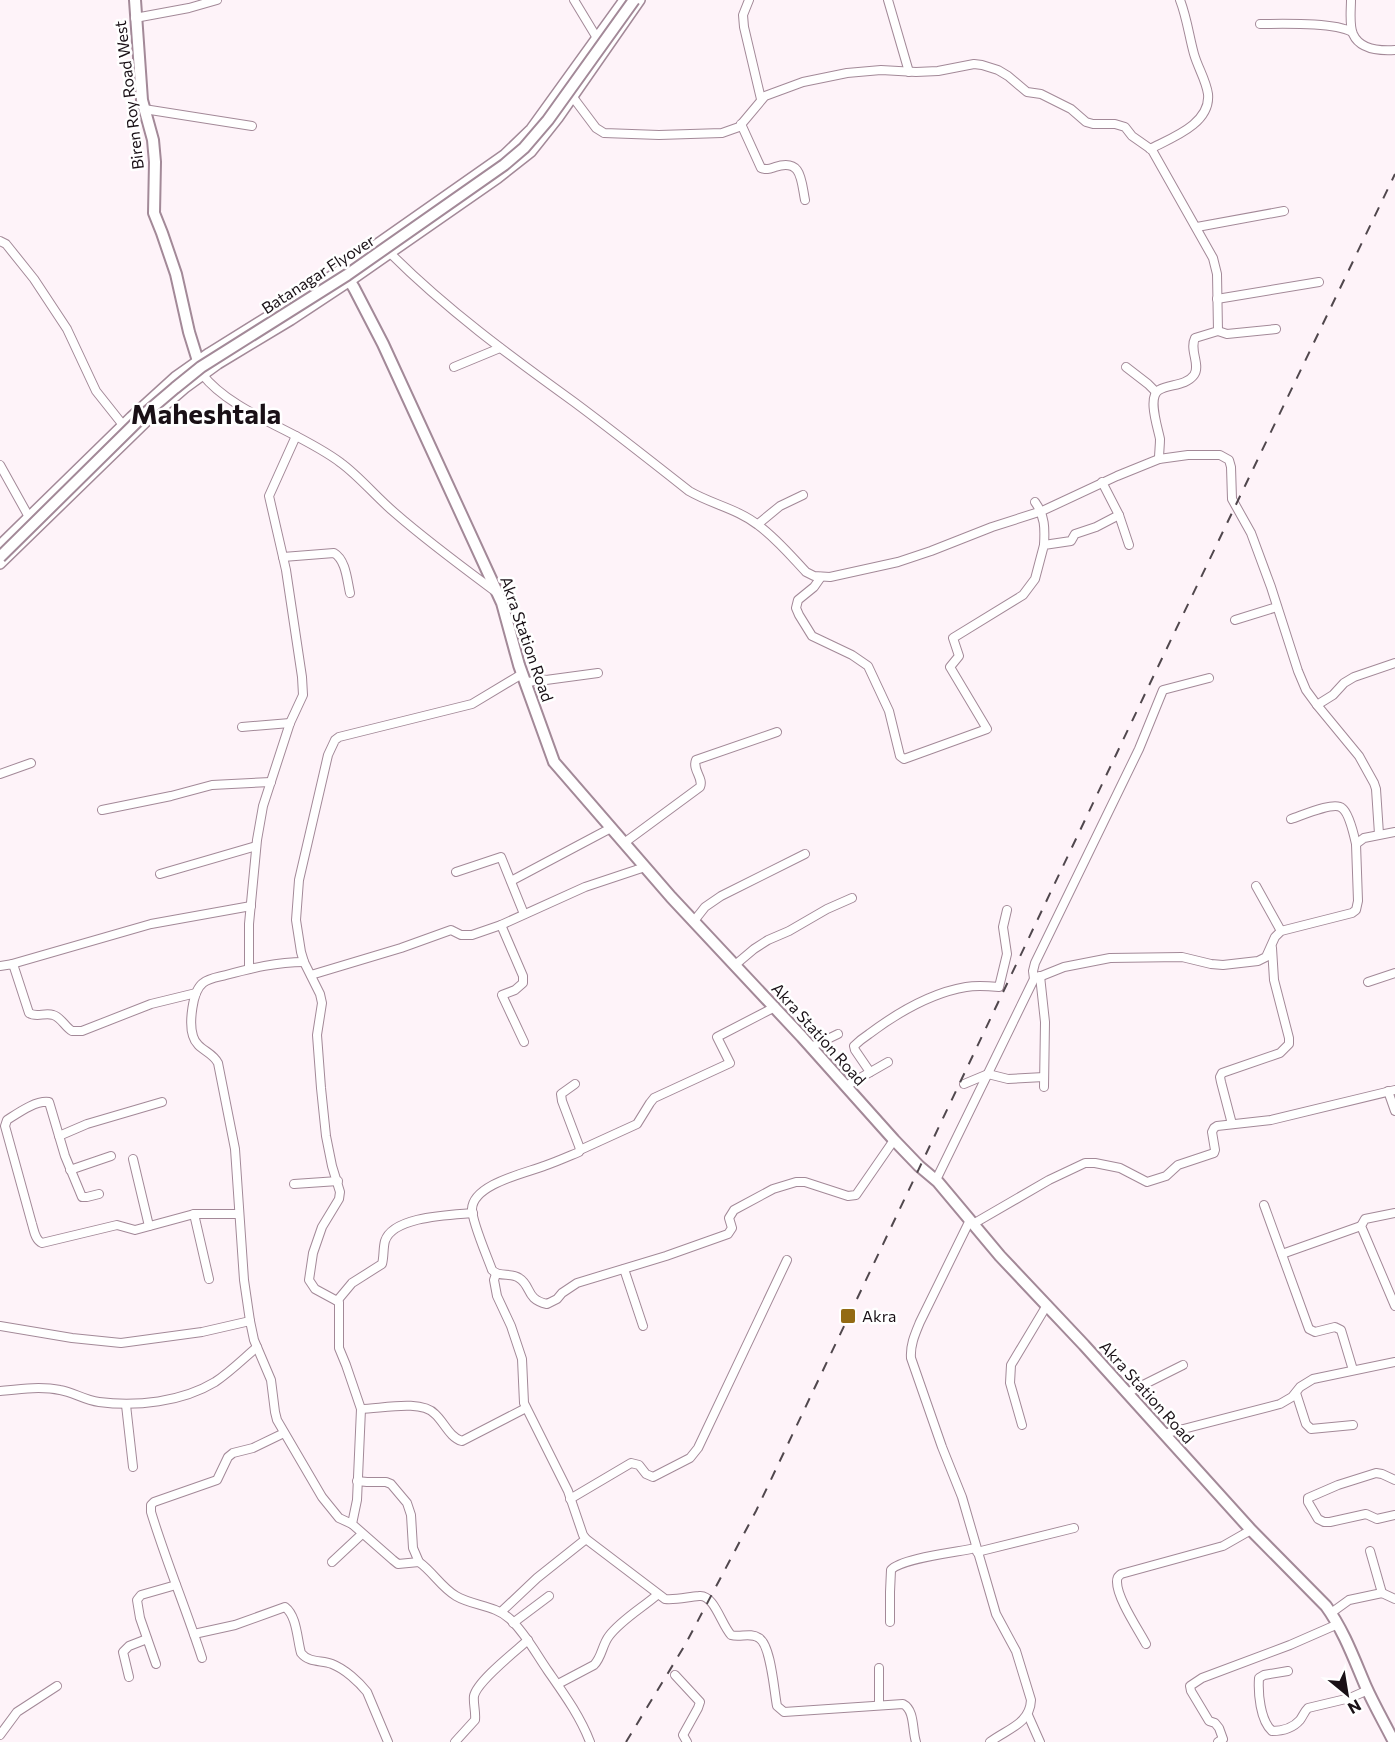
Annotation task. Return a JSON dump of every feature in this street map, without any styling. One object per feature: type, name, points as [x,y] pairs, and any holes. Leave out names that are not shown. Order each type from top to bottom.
[{"type":"main road","name":"Biren Roy Road West","points":[[135,0],[142,100],[153,140],[154,213],[176,274],[187,324],[202,374]]},
{"type":"main road","name":"Batanagar Flyover","points":[[0,557],[174,388],[201,367],[347,275],[504,165],[524,148],[548,120],[634,0]]},
{"type":"main road","name":"Akra Station Road","points":[[342,269],[383,344],[502,603],[524,678],[554,762],[645,867],[894,1140],[936,1180],[1000,1256],[1251,1530],[1326,1606],[1350,1647],[1394,1742]]},
{"type":"street","points":[[135,18],[218,0]]},
{"type":"street","points":[[574,0],[597,38]]},
{"type":"street","points":[[0,545],[175,377],[342,269],[489,166],[517,143],[543,114],[624,0]]},
{"type":"street","points":[[0,564],[148,420],[202,374],[350,281],[498,178],[531,152],[546,135],[640,0]]},
{"type":"street","points":[[749,0],[743,15],[744,27],[761,99]]},
{"type":"street","points":[[888,0],[909,72]]},
{"type":"street","points":[[1150,149],[1188,128],[1203,113],[1208,102],[1207,88],[1194,52],[1186,13],[1180,0]]},
{"type":"street","points":[[1351,0],[1352,32],[1357,39],[1370,49],[1395,50]]},
{"type":"street","points":[[1260,24],[1323,26],[1352,32]]},
{"type":"street","points":[[572,96],[596,128],[604,133],[659,135],[722,133],[732,131],[741,124],[761,99],[803,82],[847,73],[881,70],[938,71],[974,64],[998,70],[1027,92],[1041,94],[1071,109],[1086,122],[1119,125],[1150,149],[1213,258],[1217,274],[1218,331]]},
{"type":"street","points":[[144,109],[252,126]]},
{"type":"street","points":[[741,124],[761,168],[766,170],[785,164],[796,167],[805,200]]},
{"type":"street","points":[[1197,228],[1284,211]]},
{"type":"street","points":[[0,241],[6,244],[34,279],[71,335],[96,391],[123,425]]},
{"type":"street","points":[[372,248],[381,260]]},
{"type":"street","points":[[390,253],[433,293],[500,348],[689,491],[758,524],[806,572],[814,576],[830,577],[914,557],[1041,511],[1102,482],[1159,459],[1188,455],[1220,455],[1228,460],[1231,467],[1232,499],[1251,533],[1306,690],[1359,756],[1374,783],[1379,834]]},
{"type":"street","points":[[1217,299],[1319,282]]},
{"type":"street","points":[[1156,392],[1188,381],[1192,377],[1196,369],[1193,342],[1195,338],[1218,331],[1227,334],[1276,329]]},
{"type":"street","points":[[454,367],[500,348]]},
{"type":"street","points":[[1126,367],[1156,392]]},
{"type":"street","points":[[202,374],[232,400],[342,464],[396,514],[497,593]]},
{"type":"street","points":[[1156,392],[1154,395],[1160,440],[1159,459]]},
{"type":"street","points":[[249,969],[256,846],[263,806],[290,723],[303,695],[283,557],[268,496],[296,436]]},
{"type":"street","points":[[0,465],[29,517]]},
{"type":"street","points":[[1102,482],[1119,515],[1129,545]]},
{"type":"street","points":[[758,524],[780,506],[803,495]]},
{"type":"street","points":[[821,577],[814,587],[798,600],[796,608],[799,615],[812,636],[852,655],[868,666],[889,711],[900,756],[904,759],[987,729],[951,667],[959,656],[953,638],[1023,595],[1035,579],[1044,545],[1045,524],[1035,501]]},
{"type":"street","points":[[1044,545],[1071,541],[1075,534],[1096,527],[1119,515]]},
{"type":"street","points":[[283,557],[334,553],[340,556],[350,593]]},
{"type":"street","points":[[1235,620],[1277,607]]},
{"type":"street","points":[[1317,705],[1354,677],[1395,663]]},
{"type":"street","points":[[352,1524],[357,1500],[361,1409],[339,1348],[340,1308],[337,1301],[315,1289],[309,1280],[313,1253],[322,1227],[339,1199],[340,1192],[326,1136],[321,1088],[317,1035],[322,1003],[320,994],[304,963],[296,920],[299,880],[328,755],[335,740],[391,723],[472,704],[524,678],[546,680],[598,673]]},
{"type":"street","points":[[1044,1088],[1045,1023],[1037,977],[1033,971],[1035,963],[1139,750],[1163,690],[1209,678]]},
{"type":"street","points":[[242,728],[290,723]]},
{"type":"street","points":[[624,843],[700,787],[701,781],[695,767],[696,760],[777,732]]},
{"type":"street","points":[[0,774],[31,764]]},
{"type":"street","points":[[102,810],[212,785],[271,782]]},
{"type":"street","points":[[936,1180],[1037,977],[1064,967],[1110,958],[1182,957],[1223,965],[1262,960],[1266,957],[1275,937],[1281,932],[1356,910],[1358,901],[1356,844],[1343,808],[1335,806],[1292,819]]},
{"type":"street","points":[[511,881],[611,828]]},
{"type":"street","points":[[1356,844],[1364,838],[1395,832]]},
{"type":"street","points":[[160,874],[256,846]]},
{"type":"street","points":[[694,921],[705,907],[721,896],[805,854]]},
{"type":"street","points":[[456,872],[501,856],[524,914]]},
{"type":"street","points":[[311,975],[401,948],[451,930],[466,936],[501,925],[585,887],[645,867]]},
{"type":"street","points":[[1256,886],[1281,932]]},
{"type":"street","points":[[735,965],[768,940],[852,898]]},
{"type":"street","points":[[0,966],[151,924],[251,906]]},
{"type":"street","points":[[870,1072],[854,1046],[889,1019],[945,992],[979,985],[999,987],[1007,954],[1003,927],[1007,910]]},
{"type":"street","points":[[501,925],[523,976],[523,983],[515,990],[502,995],[524,1042]]},
{"type":"street","points":[[1232,1124],[1220,1077],[1222,1073],[1280,1053],[1289,1044],[1274,980],[1272,946]]},
{"type":"street","points":[[304,963],[267,964],[204,982],[196,993],[192,1013],[192,1034],[198,1046],[211,1054],[218,1063],[236,1149],[244,1280],[250,1321],[257,1347],[271,1380],[275,1412],[284,1433],[322,1497],[339,1518],[352,1524],[398,1563],[419,1562]]},
{"type":"street","points":[[12,964],[29,1013],[33,1016],[53,1014],[72,1032],[82,1031],[151,1004],[196,993]]},
{"type":"street","points":[[1368,982],[1395,973]]},
{"type":"street","points":[[775,1007],[717,1038],[730,1063],[654,1098],[637,1124],[543,1167],[502,1180],[476,1197],[473,1202],[473,1213],[492,1270],[496,1274],[518,1277],[532,1298],[547,1304],[577,1283],[728,1234],[732,1228],[729,1218],[734,1210],[773,1189],[796,1182],[805,1182],[848,1196],[856,1195],[894,1140]]},
{"type":"street","points":[[811,1047],[838,1034]]},
{"type":"street","points":[[846,1086],[888,1062]]},
{"type":"street","points":[[964,1084],[988,1074],[1008,1079],[1044,1077]]},
{"type":"street","points":[[575,1084],[561,1094],[580,1150]]},
{"type":"street","points":[[990,1742],[1024,1720],[1031,1708],[1031,1700],[1016,1652],[996,1614],[962,1497],[921,1388],[911,1351],[913,1338],[920,1322],[971,1222],[1085,1163],[1120,1168],[1147,1182],[1166,1176],[1178,1165],[1214,1153],[1212,1132],[1217,1126],[1270,1120],[1392,1090],[1395,1111]]},
{"type":"street","points":[[99,1194],[82,1197],[70,1170],[51,1106],[46,1101],[38,1103],[5,1122],[32,1224],[39,1242],[117,1225],[131,1230],[194,1214],[239,1214]]},
{"type":"street","points":[[59,1137],[87,1124],[162,1102]]},
{"type":"street","points":[[70,1170],[111,1156]]},
{"type":"street","points":[[133,1160],[150,1226]]},
{"type":"street","points":[[294,1184],[338,1181]]},
{"type":"street","points":[[1264,1205],[1309,1329],[1314,1332],[1335,1327],[1341,1329],[1353,1370]]},
{"type":"street","points":[[337,1301],[352,1283],[382,1264],[385,1240],[400,1225],[429,1218],[473,1213]]},
{"type":"street","points":[[1282,1254],[1361,1226],[1365,1219],[1395,1213]]},
{"type":"street","points":[[194,1214],[209,1279]]},
{"type":"street","points":[[1361,1226],[1395,1306]]},
{"type":"street","points":[[570,1499],[631,1464],[639,1464],[646,1474],[653,1477],[690,1458],[698,1448],[788,1260]]},
{"type":"street","points":[[624,1269],[643,1326]]},
{"type":"street","points":[[496,1274],[494,1280],[497,1296],[511,1326],[522,1359],[526,1408],[570,1499],[586,1539],[657,1595],[675,1600],[701,1595],[709,1598],[731,1635],[751,1635],[763,1641],[768,1651],[777,1706],[784,1712],[903,1704],[910,1712],[916,1742]]},
{"type":"street","points":[[1022,1425],[1010,1383],[1011,1365],[1047,1305]]},
{"type":"street","points":[[0,1326],[72,1338],[121,1343],[202,1332],[250,1321]]},
{"type":"street","points":[[0,1391],[60,1390],[81,1398],[126,1405],[142,1404],[195,1392],[229,1372],[257,1347]]},
{"type":"street","points":[[1164,1434],[1280,1404],[1292,1397],[1306,1382],[1395,1362]]},
{"type":"street","points":[[1127,1393],[1183,1365]]},
{"type":"street","points":[[1296,1393],[1306,1424],[1311,1429],[1353,1425]]},
{"type":"street","points":[[126,1405],[133,1467]]},
{"type":"street","points":[[361,1409],[413,1406],[429,1409],[457,1439],[462,1441],[526,1408]]},
{"type":"street","points":[[202,1658],[159,1540],[151,1505],[218,1480],[228,1456],[253,1448],[284,1433]]},
{"type":"street","points":[[1395,1480],[1376,1473],[1338,1485],[1308,1498],[1318,1519],[1324,1522],[1366,1514],[1374,1519],[1395,1515]]},
{"type":"street","points":[[357,1481],[391,1484],[407,1503],[411,1515],[413,1548],[419,1562],[456,1596],[472,1604],[488,1606],[501,1612],[513,1623],[528,1640],[571,1703],[590,1742]]},
{"type":"street","points":[[890,1622],[891,1570],[894,1567],[906,1562],[976,1550],[1074,1528]]},
{"type":"street","points":[[1146,1644],[1119,1591],[1118,1577],[1121,1574],[1223,1546],[1251,1530]]},
{"type":"street","points":[[332,1562],[362,1534]]},
{"type":"street","points":[[501,1612],[537,1578],[586,1539]]},
{"type":"street","points":[[1370,1551],[1382,1593]]},
{"type":"street","points":[[156,1664],[138,1609],[139,1597],[176,1585]]},
{"type":"street","points":[[1331,1613],[1349,1600],[1382,1593],[1395,1599]]},
{"type":"street","points":[[558,1684],[594,1665],[614,1630],[657,1595]]},
{"type":"street","points":[[513,1623],[549,1596]]},
{"type":"street","points":[[194,1634],[235,1625],[285,1607],[292,1614],[301,1653],[304,1657],[337,1666],[361,1685],[367,1692],[388,1742]]},
{"type":"street","points":[[1218,1742],[1223,1739],[1219,1728],[1207,1719],[1190,1686],[1202,1678],[1290,1645],[1338,1624]]},
{"type":"street","points":[[129,1677],[123,1652],[129,1646],[147,1639]]},
{"type":"street","points":[[455,1742],[475,1720],[474,1697],[478,1687],[528,1640]]},
{"type":"street","points":[[879,1668],[879,1705]]},
{"type":"street","points":[[1288,1671],[1258,1678],[1265,1723],[1272,1731],[1286,1729],[1298,1723],[1308,1708],[1350,1698],[1368,1690]]},
{"type":"street","points":[[675,1675],[700,1702],[683,1735],[687,1742]]},
{"type":"street","points":[[0,1735],[16,1712],[57,1686]]},
{"type":"street","points":[[1028,1715],[1040,1742]]},
{"type":"railway","points":[[626,1742],[685,1645],[756,1511],[1395,174]]},
{"type":"place","name":"Akra","points":[[848,1316]]},
{"type":"district","name":"Maheshtala","points":[[206,414]]}]
